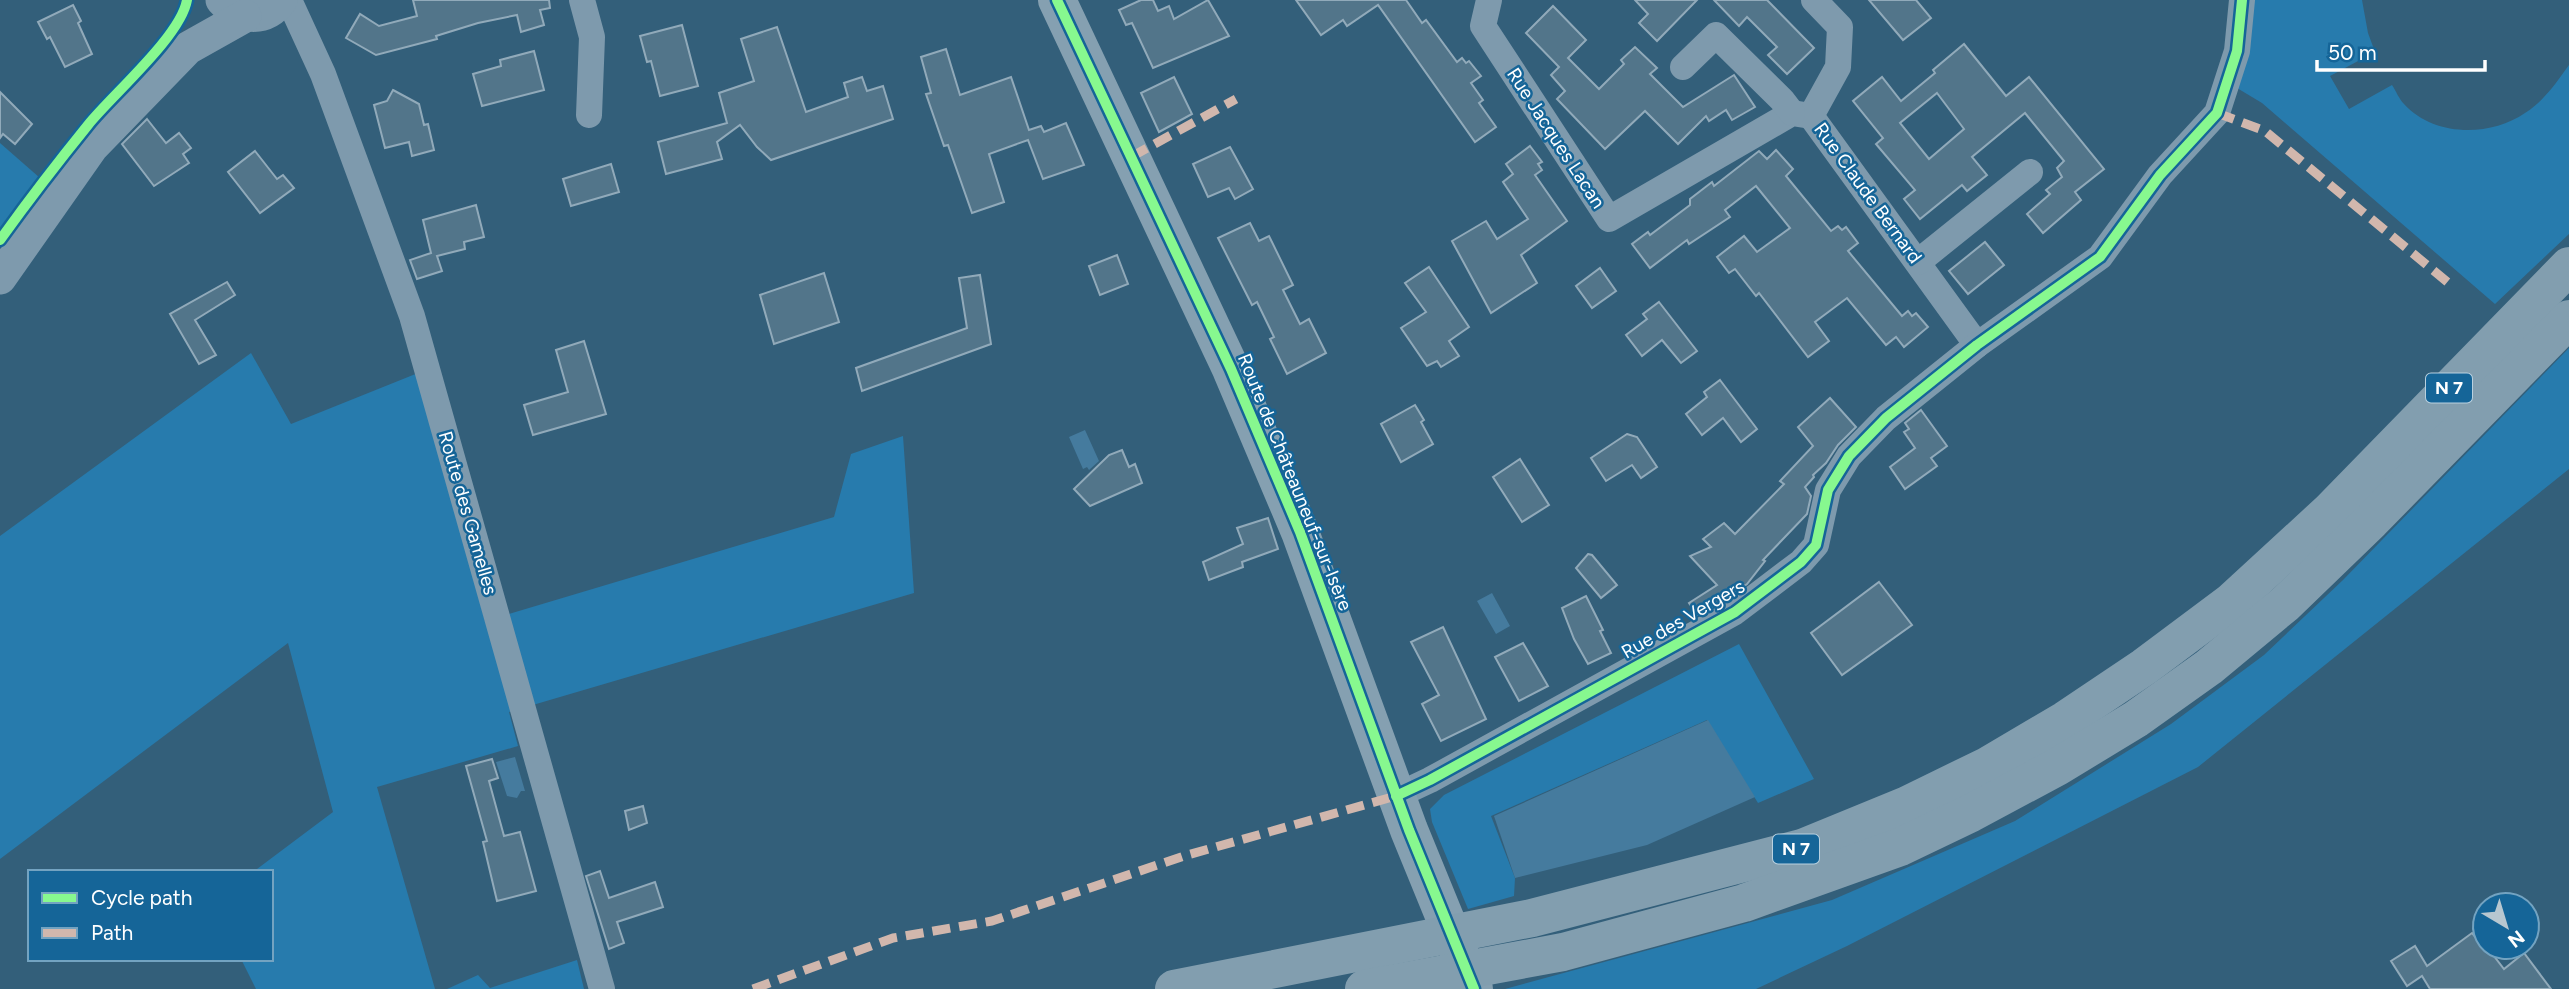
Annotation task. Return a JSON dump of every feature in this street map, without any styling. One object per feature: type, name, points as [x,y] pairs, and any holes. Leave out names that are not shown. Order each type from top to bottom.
[{"type":"highway","name":"N 7","points":[[1174,989],[1532,918],[1802,848],[1907,805],[1987,765],[2144,667],[2231,602],[2330,510],[2569,266]]},
{"type":"highway","name":"N 7","points":[[1364,989],[1563,952],[1744,902],[1900,847],[2057,767],[2147,712],[2209,667],[2285,604],[2371,521],[2569,319]]},
{"type":"main road","name":"Route de Châteauneuf-sur-Isère","points":[[1057,0],[1231,369],[1300,532],[1429,884],[1474,989]]},
{"type":"street","points":[[188,48],[212,0]]},
{"type":"street","name":"Route des Gamelles","points":[[289,0],[323,74],[412,316],[602,989]]},
{"type":"street","points":[[582,0],[592,37],[589,115]]},
{"type":"street","name":"Rue Jacques Lacan","points":[[1489,0],[1483,26],[1609,219],[1802,114]]},
{"type":"street","name":"Rue Claude Bernard","points":[[1814,0],[1840,27],[1838,67],[1802,114],[1918,262],[1977,345]]},
{"type":"street","name":"Rue des Vergers","points":[[1396,796],[1430,780],[1735,612],[1801,562],[1816,545],[1828,489],[1850,456],[1886,418],[1977,345],[2100,257],[2160,175],[2217,113],[2237,51],[2242,0]]},
{"type":"street","points":[[0,278],[92,147],[188,48],[251,8],[309,46]]},
{"type":"street","points":[[1683,67],[1716,35],[1782,100],[1802,114]]},
{"type":"street","points":[[1918,262],[2030,172]]},
{"type":"shaded area","points":[[2253,0],[2362,0],[2368,33],[2375,52],[2330,76],[2349,109],[2392,85],[2404,104],[2431,123],[2463,130],[2496,126],[2511,121],[2538,103],[2569,65],[2569,234],[2495,304],[2262,103],[2237,88]]},
{"type":"shaded area","points":[[0,143],[40,178],[0,233]]},
{"type":"shaded area","points":[[2569,348],[2569,469],[2198,767],[1847,946],[1756,989],[1505,989],[1832,900],[2015,821],[2171,724],[2264,655],[2343,580]]},
{"type":"shaded area","points":[[251,353],[291,424],[418,373],[485,621],[834,517],[851,454],[903,436],[914,593],[509,712],[518,746],[377,787],[435,989],[256,989],[242,961],[273,961],[273,870],[256,870],[333,812],[288,643],[0,859],[0,536]]},
{"type":"shaded area","points":[[1085,430],[1099,461],[1089,470],[1087,467],[1083,469],[1069,437]]},
{"type":"shaded area","points":[[1492,593],[1510,626],[1496,634],[1477,601]]},
{"type":"shaded area","points":[[1739,644],[1814,779],[1758,803],[1707,720],[1491,816],[1515,878],[1514,896],[1468,909],[1432,822],[1430,809],[1444,795]]},
{"type":"shaded area","points":[[1708,720],[1755,797],[1647,845],[1515,878],[1494,816]]},
{"type":"shaded area","points":[[515,757],[525,791],[521,791],[517,798],[507,796],[496,762]]},
{"type":"shaded area","points":[[577,960],[584,989],[447,989],[478,975],[490,988]]},
{"type":"building","points":[[413,0],[549,0],[550,8],[540,10],[544,25],[521,32],[517,15],[478,23],[436,36],[437,39],[376,55],[346,38],[360,14],[379,26],[417,16]]},
{"type":"building","points":[[1141,0],[1153,0],[1158,11],[1169,6],[1174,19],[1208,0],[1229,36],[1153,68],[1132,23],[1126,25],[1119,10]]},
{"type":"building","points":[[1296,0],[1406,0],[1422,23],[1426,20],[1457,62],[1462,58],[1466,63],[1469,61],[1481,76],[1471,83],[1483,100],[1479,103],[1496,127],[1475,142],[1378,5],[1347,26],[1343,20],[1321,35]]},
{"type":"building","points":[[1635,0],[1697,0],[1657,41],[1639,23],[1648,14]]},
{"type":"building","points":[[1714,0],[1767,0],[1814,48],[1787,74],[1768,55],[1777,47],[1747,17],[1739,26]]},
{"type":"building","points":[[1869,0],[1916,0],[1931,18],[1903,40]]},
{"type":"building","points":[[73,5],[92,54],[65,67],[50,37],[47,39],[38,22]]},
{"type":"building","points":[[1553,6],[1586,40],[1568,58],[1599,89],[1624,64],[1621,60],[1635,47],[1657,68],[1650,74],[1683,107],[1734,75],[1755,107],[1732,120],[1726,110],[1709,121],[1706,116],[1678,144],[1645,111],[1605,149],[1557,99],[1565,91],[1551,75],[1559,67],[1526,33]]},
{"type":"building","points":[[682,25],[698,86],[660,96],[651,61],[647,62],[640,36]]},
{"type":"building","points":[[777,27],[806,112],[848,97],[844,83],[862,77],[867,91],[883,86],[893,119],[771,160],[740,125],[717,142],[722,159],[666,174],[658,142],[727,123],[719,93],[754,81],[741,39]]},
{"type":"building","points":[[1964,44],[2006,96],[2029,77],[2104,169],[2075,192],[2081,200],[2043,233],[2027,214],[2050,194],[2046,190],[2062,177],[2057,168],[2064,161],[2025,113],[1972,157],[1987,175],[1967,191],[1962,185],[1920,219],[1904,199],[1915,190],[1876,144],[1883,138],[1853,101],[1882,77],[1901,101],[1935,73],[1933,70]],"holes":[[[1937,93],[1964,129],[1929,159],[1900,123]]]},
{"type":"building","points":[[946,49],[960,95],[1011,77],[1029,130],[1041,126],[1044,132],[1066,123],[1084,165],[1043,179],[1028,140],[989,154],[1004,202],[972,213],[948,145],[944,146],[926,94],[931,93],[921,57]]},
{"type":"building","points":[[534,51],[544,90],[482,106],[473,74],[501,66],[500,60]]},
{"type":"building","points":[[1174,77],[1192,114],[1159,132],[1141,93]]},
{"type":"building","points":[[393,90],[419,104],[424,125],[428,124],[434,150],[412,156],[409,142],[385,148],[374,105],[387,101]]},
{"type":"building","points":[[0,92],[32,124],[15,144],[3,134],[0,138]]},
{"type":"building","points":[[147,119],[166,143],[179,133],[191,148],[183,154],[189,163],[154,186],[122,144]]},
{"type":"building","points":[[1530,146],[1542,162],[1538,164],[1542,170],[1535,175],[1567,221],[1521,255],[1537,283],[1491,313],[1452,241],[1486,221],[1497,239],[1528,219],[1503,182],[1513,174],[1506,164]]},
{"type":"building","points":[[1230,147],[1253,189],[1235,199],[1229,188],[1208,197],[1193,164]]},
{"type":"building","points":[[1776,150],[1793,169],[1786,176],[1831,231],[1838,226],[1842,230],[1846,227],[1858,243],[1848,251],[1902,316],[1908,311],[1912,316],[1916,313],[1928,327],[1904,347],[1896,337],[1886,345],[1847,298],[1815,322],[1829,341],[1808,357],[1759,293],[1756,296],[1735,269],[1729,273],[1717,257],[1744,236],[1757,252],[1790,228],[1756,186],[1725,210],[1730,217],[1689,244],[1687,240],[1650,268],[1632,244],[1648,232],[1650,235],[1690,205],[1690,199],[1712,182],[1714,186],[1759,151],[1767,159]]},
{"type":"building","points":[[255,151],[277,179],[283,175],[294,188],[260,213],[228,172]]},
{"type":"building","points":[[611,164],[619,192],[571,206],[563,179]]},
{"type":"building","points":[[476,205],[484,237],[464,242],[465,249],[437,256],[442,271],[417,279],[410,260],[431,253],[423,220]]},
{"type":"building","points":[[1250,223],[1259,241],[1269,236],[1293,285],[1283,290],[1300,324],[1309,319],[1326,353],[1287,374],[1270,339],[1274,337],[1257,302],[1252,305],[1218,238]]},
{"type":"building","points":[[1985,242],[2004,265],[1968,294],[1949,271]]},
{"type":"building","points":[[1117,255],[1128,284],[1100,295],[1089,266]]},
{"type":"building","points":[[1429,267],[1469,327],[1449,341],[1459,356],[1441,367],[1437,361],[1427,366],[1401,328],[1426,312],[1405,283]]},
{"type":"building","points":[[1600,268],[1616,291],[1592,308],[1576,286]]},
{"type":"building","points":[[824,273],[839,322],[774,344],[760,295]]},
{"type":"building","points":[[980,275],[991,344],[862,391],[856,368],[967,328],[959,278]]},
{"type":"building","points":[[227,282],[235,295],[195,320],[216,355],[199,364],[170,314]]},
{"type":"building","points":[[1659,302],[1697,351],[1681,363],[1662,340],[1642,356],[1626,335],[1647,319],[1643,314]]},
{"type":"building","points":[[584,341],[606,414],[533,435],[524,405],[568,392],[556,350]]},
{"type":"building","points":[[1720,380],[1757,429],[1741,442],[1723,418],[1702,435],[1686,414],[1707,397],[1704,392]]},
{"type":"building","points":[[1830,398],[1856,427],[1805,487],[1811,496],[1807,514],[1763,560],[1765,561],[1747,584],[1697,615],[1689,603],[1717,585],[1690,556],[1711,547],[1703,539],[1724,523],[1735,534],[1784,484],[1780,481],[1813,446],[1798,427]]},
{"type":"building","points":[[1415,405],[1433,444],[1401,462],[1381,424]]},
{"type":"building","points":[[1921,410],[1947,446],[1931,458],[1937,466],[1905,489],[1890,467],[1915,448],[1904,432],[1909,429],[1905,423]]},
{"type":"building","points":[[1627,434],[1637,437],[1657,467],[1641,478],[1632,465],[1606,481],[1591,458]]},
{"type":"building","points":[[1122,450],[1129,467],[1135,464],[1142,483],[1090,506],[1074,489],[1109,455]]},
{"type":"building","points":[[1520,459],[1549,505],[1522,522],[1493,477]]},
{"type":"building","points":[[1268,518],[1278,549],[1242,562],[1243,567],[1209,580],[1203,562],[1243,544],[1237,528]]},
{"type":"building","points":[[1588,554],[1592,555],[1617,585],[1601,598],[1576,568]]},
{"type":"building","points":[[1879,582],[1912,625],[1842,675],[1811,633]]},
{"type":"building","points":[[1586,596],[1611,653],[1588,664],[1574,639],[1562,608]]},
{"type":"building","points":[[1443,627],[1486,719],[1441,741],[1422,704],[1439,695],[1411,642]]},
{"type":"building","points":[[1523,643],[1548,686],[1519,701],[1495,657]]},
{"type":"building","points":[[492,759],[498,778],[489,781],[504,836],[520,832],[536,891],[497,901],[483,842],[487,841],[466,766]]},
{"type":"building","points":[[643,806],[647,823],[629,830],[625,811]]},
{"type":"building","points":[[600,871],[609,898],[655,882],[663,907],[617,922],[624,943],[609,949],[586,876]]},
{"type":"building","points":[[2471,934],[2471,961],[2498,961],[2504,969],[2514,961],[2530,961],[2551,989],[2430,989],[2422,976],[2407,986],[2391,961],[2415,946],[2427,966]]},
{"type":"marked path","points":[[1131,157],[1236,99]]},
{"type":"marked path","points":[[2217,113],[2265,131],[2451,285]]},
{"type":"marked path","points":[[753,989],[893,938],[992,921],[1184,856],[1396,796]]},
{"type":"cycle path","points":[[0,240],[88,125],[172,31],[187,0]]},
{"type":"cycle path","points":[[1057,0],[1231,369],[1300,532],[1409,830],[1474,989]]},
{"type":"cycle path","points":[[1396,796],[1430,780],[1735,612],[1801,562],[1816,545],[1828,490],[1849,456],[1886,418],[1977,345],[2100,257],[2160,175],[2217,113],[2237,51],[2242,0]]}]
